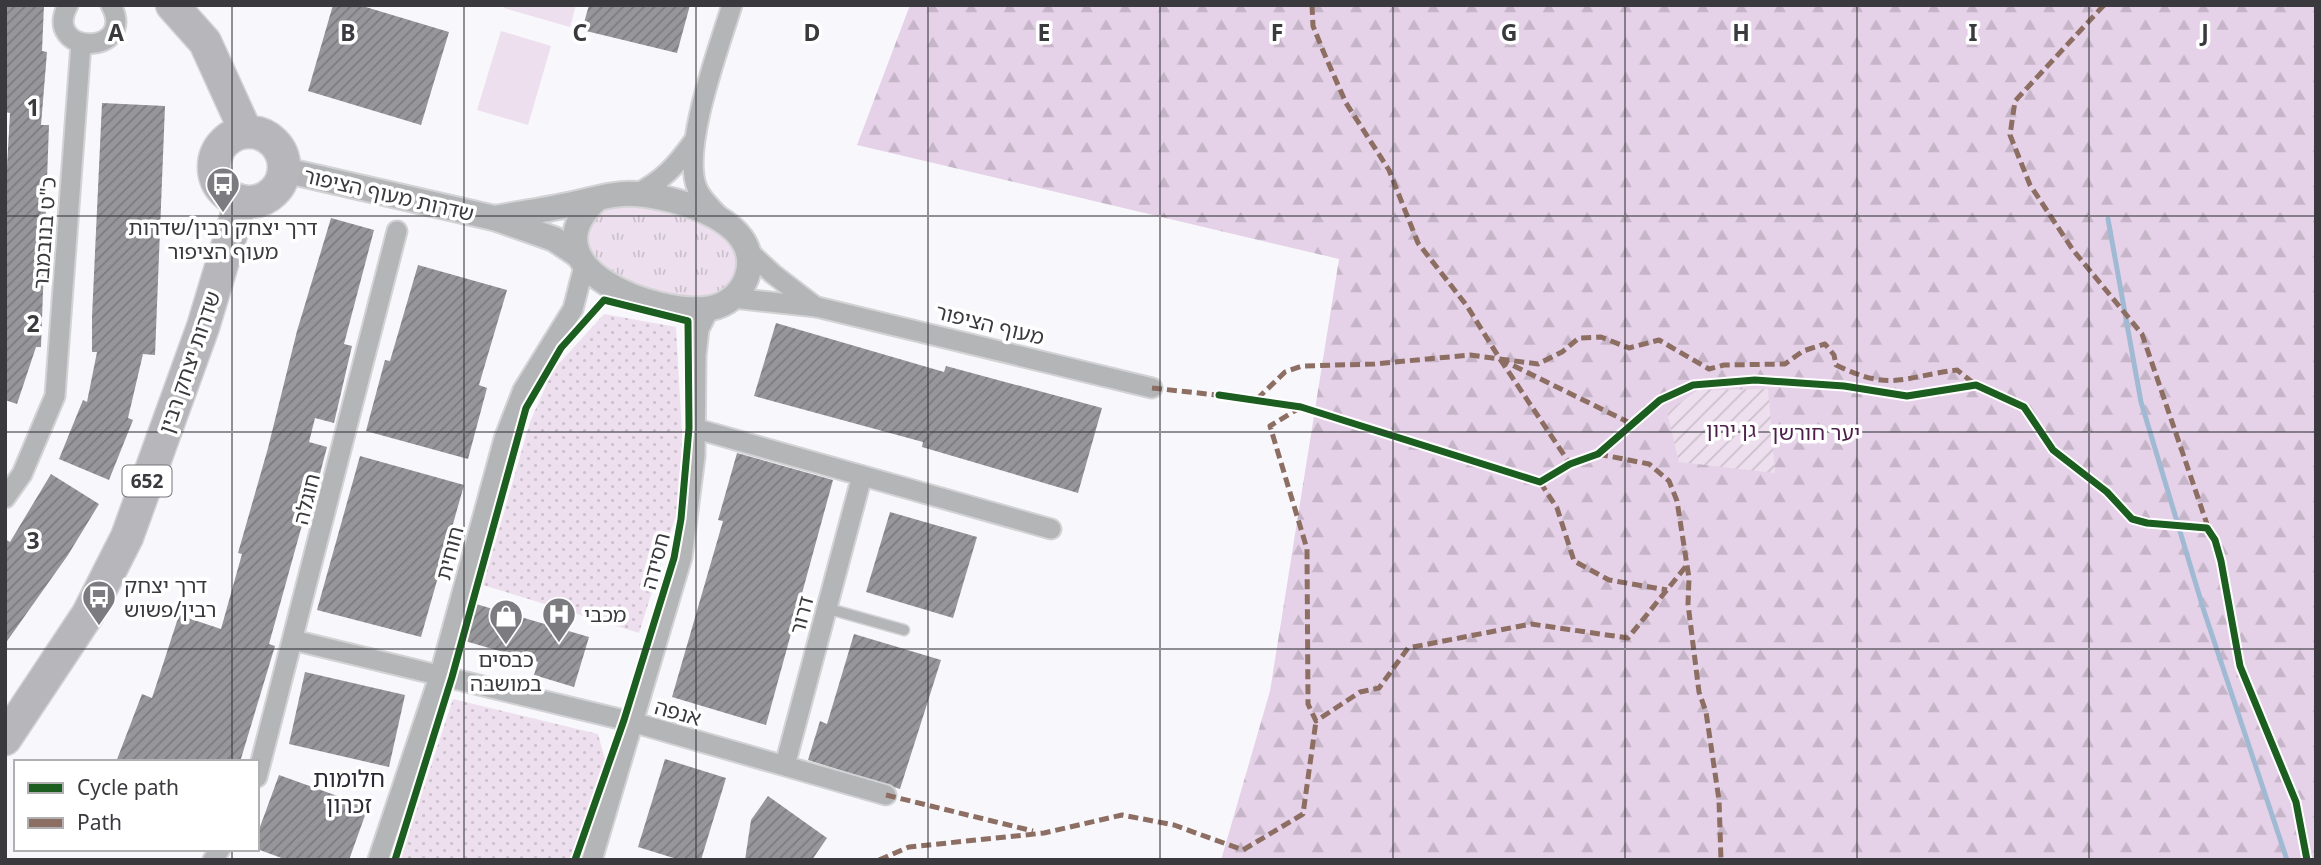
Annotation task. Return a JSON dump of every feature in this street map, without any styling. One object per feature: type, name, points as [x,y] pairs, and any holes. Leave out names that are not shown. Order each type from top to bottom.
[{"type":"main road","points":[[172,5],[205,42],[246,132]]},
{"type":"main road","points":[[246,132],[269,139],[278,147],[284,170],[281,182],[264,199],[241,201],[222,190],[216,180],[215,159],[226,141],[246,132]]},
{"type":"main road","name":"שדרות יצחק רבין","points":[[5,739],[88,614],[127,537],[203,327],[241,201]]},
{"type":"street","points":[[68,5],[64,26],[68,34],[81,44],[98,44],[111,33],[115,17],[111,5]]},
{"type":"street","points":[[694,142],[676,167],[659,182],[636,194],[597,199],[586,210],[578,224],[581,260],[593,276],[648,300],[709,309],[733,298],[747,276],[747,250],[734,228],[723,220],[697,191],[692,171],[694,142],[732,5]]},
{"type":"street","name":"כ\"ט בנובמבר","points":[[5,498],[22,474],[55,396],[81,44]]},
{"type":"street","name":"שדרות מעוף הציפור","points":[[284,170],[494,218],[554,239],[581,260]]},
{"type":"street","points":[[636,194],[691,207],[723,220]]},
{"type":"street","name":"שדרות מעוף הציפור","points":[[494,218],[597,199]]},
{"type":"street","name":"חוגלה","points":[[259,769],[397,231]]},
{"type":"street","name":"מעוף הציפור","points":[[747,250],[772,274],[817,307]]},
{"type":"street","name":"חוחית","points":[[378,860],[440,674],[504,439],[523,390],[573,309],[581,260]]},
{"type":"street","name":"מעוף הציפור","points":[[733,298],[817,307],[1152,388]]},
{"type":"street","name":"חסידה","points":[[592,860],[682,557],[689,521],[697,429],[696,355],[699,329],[709,309]]},
{"type":"street","points":[[697,429],[1051,528]]},
{"type":"street","name":"דרור","points":[[785,765],[862,476]]},
{"type":"street","name":"אנפה","points":[[293,639],[632,722],[886,795]]},
{"type":"lane","points":[[827,608],[904,630]]},
{"type":"green space","points":[[505,5],[576,5],[570,27],[504,8]]},
{"type":"green space","name":"יער חורשן","points":[[910,5],[2316,5],[2316,860],[1221,860],[1270,691],[1339,259],[857,145]]},
{"type":"green space","points":[[501,31],[551,46],[528,125],[477,110]]},
{"type":"green space","points":[[640,201],[715,224],[737,250],[732,277],[721,293],[703,300],[659,294],[594,264],[589,239],[591,227],[600,214],[606,206]]},
{"type":"green space","points":[[604,314],[676,327],[682,434],[680,502],[639,633],[483,585],[530,422],[553,370]]},
{"type":"green space","name":"גן ירון","points":[[1768,389],[1775,473],[1679,462],[1667,412],[1698,390]]},
{"type":"green space","points":[[453,699],[598,734],[607,767],[570,860],[400,860]]},
{"type":"building","points":[[5,5],[44,5],[42,51],[47,52],[41,125],[49,125],[41,347],[36,347],[17,404],[5,400],[5,202],[10,113],[5,112]]},
{"type":"building","points":[[333,5],[359,5],[449,32],[421,125],[308,91]]},
{"type":"building","points":[[589,5],[690,5],[677,53],[582,30]]},
{"type":"building","points":[[102,103],[165,106],[155,355],[143,354],[128,418],[133,420],[109,480],[59,459],[83,400],[87,402],[97,352],[92,352],[92,317]]},
{"type":"building","points":[[331,218],[374,230],[344,344],[352,346],[334,423],[315,418],[309,442],[327,447],[311,508],[307,507],[269,644],[275,646],[241,760],[117,760],[142,694],[152,698],[179,615],[221,629],[242,554],[238,553],[297,331]]},
{"type":"building","points":[[418,265],[507,290],[479,385],[487,388],[468,459],[366,431],[385,360],[390,361]]},
{"type":"building","points":[[776,323],[944,372],[946,366],[1102,408],[1078,493],[922,447],[923,442],[754,396]]},
{"type":"building","points":[[737,453],[833,480],[766,725],[672,697],[723,521],[718,520]]},
{"type":"building","points":[[360,456],[464,485],[421,637],[317,610]]},
{"type":"building","points":[[51,474],[99,504],[68,555],[5,644],[5,539],[10,542]]},
{"type":"building","points":[[890,512],[977,537],[953,618],[866,592]]},
{"type":"building","points":[[476,604],[589,637],[574,687],[534,675],[538,662],[465,641]]},
{"type":"building","points":[[854,634],[941,660],[900,789],[808,760],[820,721],[827,724]]},
{"type":"building","points":[[305,672],[405,695],[389,767],[289,744]]},
{"type":"building","points":[[665,759],[726,778],[701,860],[680,860],[638,847]]},
{"type":"building","points":[[279,775],[368,807],[349,860],[287,860],[259,850],[259,830]]},
{"type":"building","points":[[768,796],[827,838],[812,860],[745,860],[751,820]]},
{"type":"waterway","points":[[2108,219],[2141,402],[2204,611],[2287,860]]},
{"type":"marked path","points":[[1312,5],[1313,26],[1346,103],[1389,170],[1418,243],[1467,306],[1500,359],[1632,424]]},
{"type":"marked path","points":[[2104,5],[2015,101],[2010,135],[2030,185],[2073,250],[2142,334],[2210,533]]},
{"type":"marked path","points":[[1257,399],[1285,372],[1302,366],[1374,364],[1470,355],[1538,364],[1562,352],[1579,338],[1601,337],[1629,348],[1659,340],[1709,369],[1724,365],[1785,364],[1803,351],[1825,344],[1834,355],[1836,365],[1871,378],[1896,380],[1957,370],[1976,385]]},
{"type":"marked path","points":[[1500,359],[1570,464]]},
{"type":"marked path","points":[[1152,388],[1226,396]]},
{"type":"marked path","points":[[1301,407],[1270,426],[1307,549],[1308,704],[1316,721],[1360,692],[1379,688],[1408,648],[1531,624],[1628,638],[1687,565]]},
{"type":"marked path","points":[[1598,454],[1649,464],[1669,481],[1677,501],[1689,578],[1688,604],[1699,692],[1706,712],[1719,800],[1721,860]]},
{"type":"marked path","points":[[1540,482],[1557,508],[1574,561],[1609,580],[1667,590]]},
{"type":"marked path","points":[[879,860],[909,847],[1044,833],[1122,815],[1174,825],[1243,850],[1303,814],[1316,721]]},
{"type":"marked path","points":[[886,795],[1033,831]]},
{"type":"cycle path","points":[[395,860],[452,677],[526,408],[561,348],[604,300],[688,321],[689,428],[681,519],[674,558],[624,720],[575,860]]},
{"type":"cycle path","points":[[1219,395],[1301,407],[1540,482],[1570,464],[1598,454],[1660,400],[1693,385],[1755,380],[1844,386],[1907,396],[1976,385],[2024,407],[2053,450],[2107,492],[2132,519],[2147,523],[2207,528],[2215,540],[2221,561],[2240,666],[2296,802],[2307,860]]},
{"type":"place","name":"דרך יצחק רבין/שדרות מעוף הציפור","points":[[223,214]]},
{"type":"place","name":"דרך יצחק רבין/פשוש","points":[[99,627]]},
{"type":"place","name":"מכבי","points":[[559,644]]},
{"type":"place","name":"כבסים במושבה","points":[[506,646]]},
{"type":"district","name":"חלומות זכרון","points":[[349,791]]}]
